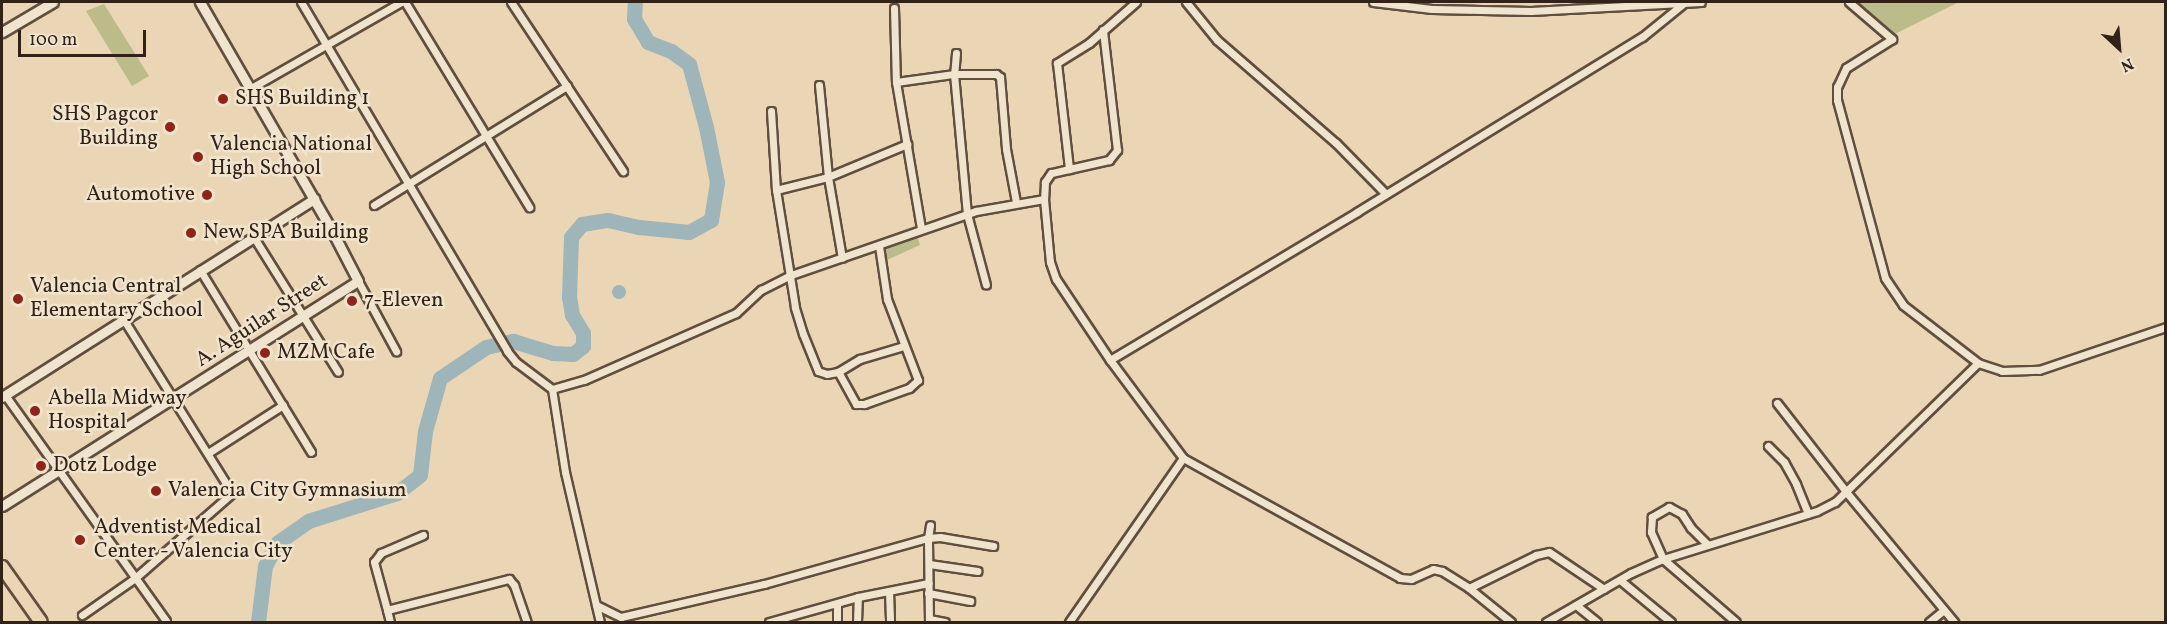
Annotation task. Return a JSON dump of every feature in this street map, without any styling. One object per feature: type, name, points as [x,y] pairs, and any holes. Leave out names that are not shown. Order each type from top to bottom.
[{"type":"highway","points":[[2,567],[41,622]]},
{"type":"street","points":[[2,19],[4,30],[52,2]]},
{"type":"street","points":[[200,2],[314,199],[396,351]]},
{"type":"street","points":[[301,2],[507,351],[516,363],[552,389],[565,472],[600,622]]},
{"type":"street","points":[[250,88],[403,2],[529,207]]},
{"type":"street","points":[[512,2],[623,171]]},
{"type":"street","points":[[1069,169],[1057,63],[1089,43],[1136,2]]},
{"type":"street","points":[[1186,2],[1218,40],[1336,143],[1386,194]]},
{"type":"street","points":[[1373,2],[1432,9],[1531,10],[1701,2]]},
{"type":"street","points":[[1849,2],[1892,39],[1846,68],[1837,87],[1842,125],[1885,278],[1903,305],[1978,363],[2002,371],[2039,370],[2166,327]]},
{"type":"street","points":[[1110,360],[1642,36],[1684,3]]},
{"type":"street","points":[[894,8],[896,82],[921,228]]},
{"type":"street","points":[[1103,30],[1117,150],[1109,160],[1069,169],[1047,177],[1044,200],[1050,262],[1056,279],[1110,360],[1183,458],[1400,578],[1411,579],[1437,569],[1469,588],[1510,622]]},
{"type":"street","points":[[956,53],[954,74],[967,214],[986,285]]},
{"type":"street","points":[[896,82],[954,74],[996,74],[1000,77],[1006,149],[1016,202]]},
{"type":"street","points":[[819,85],[828,177],[842,258]]},
{"type":"street","points":[[374,205],[567,86]]},
{"type":"street","points":[[771,111],[776,190],[790,275],[803,333],[816,368],[820,373],[838,372],[860,359],[904,346]]},
{"type":"street","points":[[776,190],[828,177],[907,144]]},
{"type":"street","points":[[166,621],[3,396],[314,199]]},
{"type":"street","points":[[552,389],[584,380],[736,313],[761,290],[790,275],[967,214],[1016,202],[1044,200]]},
{"type":"street","points":[[253,236],[338,372]]},
{"type":"street","points":[[838,372],[856,404],[864,404],[909,388],[916,383],[918,377],[886,298],[879,246]]},
{"type":"street","points":[[200,270],[311,452]]},
{"type":"street","name":"A. Aguilar Street","points":[[2,506],[358,281]]},
{"type":"street","points":[[82,615],[135,578],[232,493],[175,398],[124,320]]},
{"type":"street","points":[[1546,622],[1620,579],[1663,559],[1826,508],[1847,493],[1868,468],[1978,363]]},
{"type":"street","points":[[1777,403],[1847,493],[1954,622]]},
{"type":"street","points":[[208,453],[283,405]]},
{"type":"street","points":[[1768,446],[1784,462],[1808,514]]},
{"type":"street","points":[[1069,622],[1183,458]]},
{"type":"street","points":[[1707,544],[1690,528],[1682,514],[1669,507],[1652,517],[1651,532],[1663,559],[1736,622]]},
{"type":"street","points":[[930,525],[928,538],[929,621],[945,622]]},
{"type":"street","points":[[390,622],[374,562],[381,553],[423,535]]},
{"type":"street","points":[[596,605],[622,620],[764,584],[928,538],[940,537],[993,546]]},
{"type":"street","points":[[1469,588],[1536,555],[1549,552],[1604,589]]},
{"type":"street","points":[[929,564],[977,571]]},
{"type":"street","points":[[387,610],[509,579],[514,585],[526,622]]},
{"type":"street","points":[[1620,579],[1671,622]]},
{"type":"street","points":[[770,622],[858,597],[929,583]]},
{"type":"street","points":[[889,591],[890,622]]},
{"type":"street","points":[[928,592],[970,601]]},
{"type":"street","points":[[857,622],[858,597]]},
{"type":"street","points":[[837,604],[837,622]]},
{"type":"street","points":[[1576,605],[1597,622]]},
{"type":"street","points":[[1929,622],[1944,610]]},
{"type":"green space","points":[[1858,2],[1959,2],[1895,34]]},
{"type":"green space","points":[[104,4],[149,76],[132,86],[86,11]]},
{"type":"green space","points":[[916,233],[920,245],[887,260],[883,246]]},
{"type":"water","points":[[619,285],[624,287],[626,292],[624,297],[619,299],[614,297],[612,292],[614,287]]},
{"type":"waterway","points":[[258,622],[265,566],[277,543],[308,521],[397,493],[420,475],[425,431],[440,378],[486,347],[513,341],[553,353],[573,354],[583,346],[583,333],[572,315],[569,297],[571,237],[582,224],[608,220],[639,227],[689,232],[711,220],[717,182],[706,127],[689,64],[671,51],[648,42],[634,19],[635,2]]},
{"type":"place","name":"SHS Building 1","points":[[223,99]]},
{"type":"place","name":"SHS Pagcor Building","points":[[170,127]]},
{"type":"place","name":"Valencia National High School","points":[[198,157]]},
{"type":"place","name":"Automotive","points":[[207,195]]},
{"type":"place","name":"New SPA Building","points":[[191,233]]},
{"type":"place","name":"Valencia Central Elementary School","points":[[18,299]]},
{"type":"place","name":"7-Eleven","points":[[352,301]]},
{"type":"place","name":"MZM Cafe","points":[[265,353]]},
{"type":"place","name":"Abella Midway Hospital","points":[[35,411]]},
{"type":"place","name":"Dotz Lodge","points":[[41,466]]},
{"type":"place","name":"Valencia City Gymnasium","points":[[156,491]]},
{"type":"place","name":"Adventist Medical Center - Valencia City","points":[[80,540]]}]
